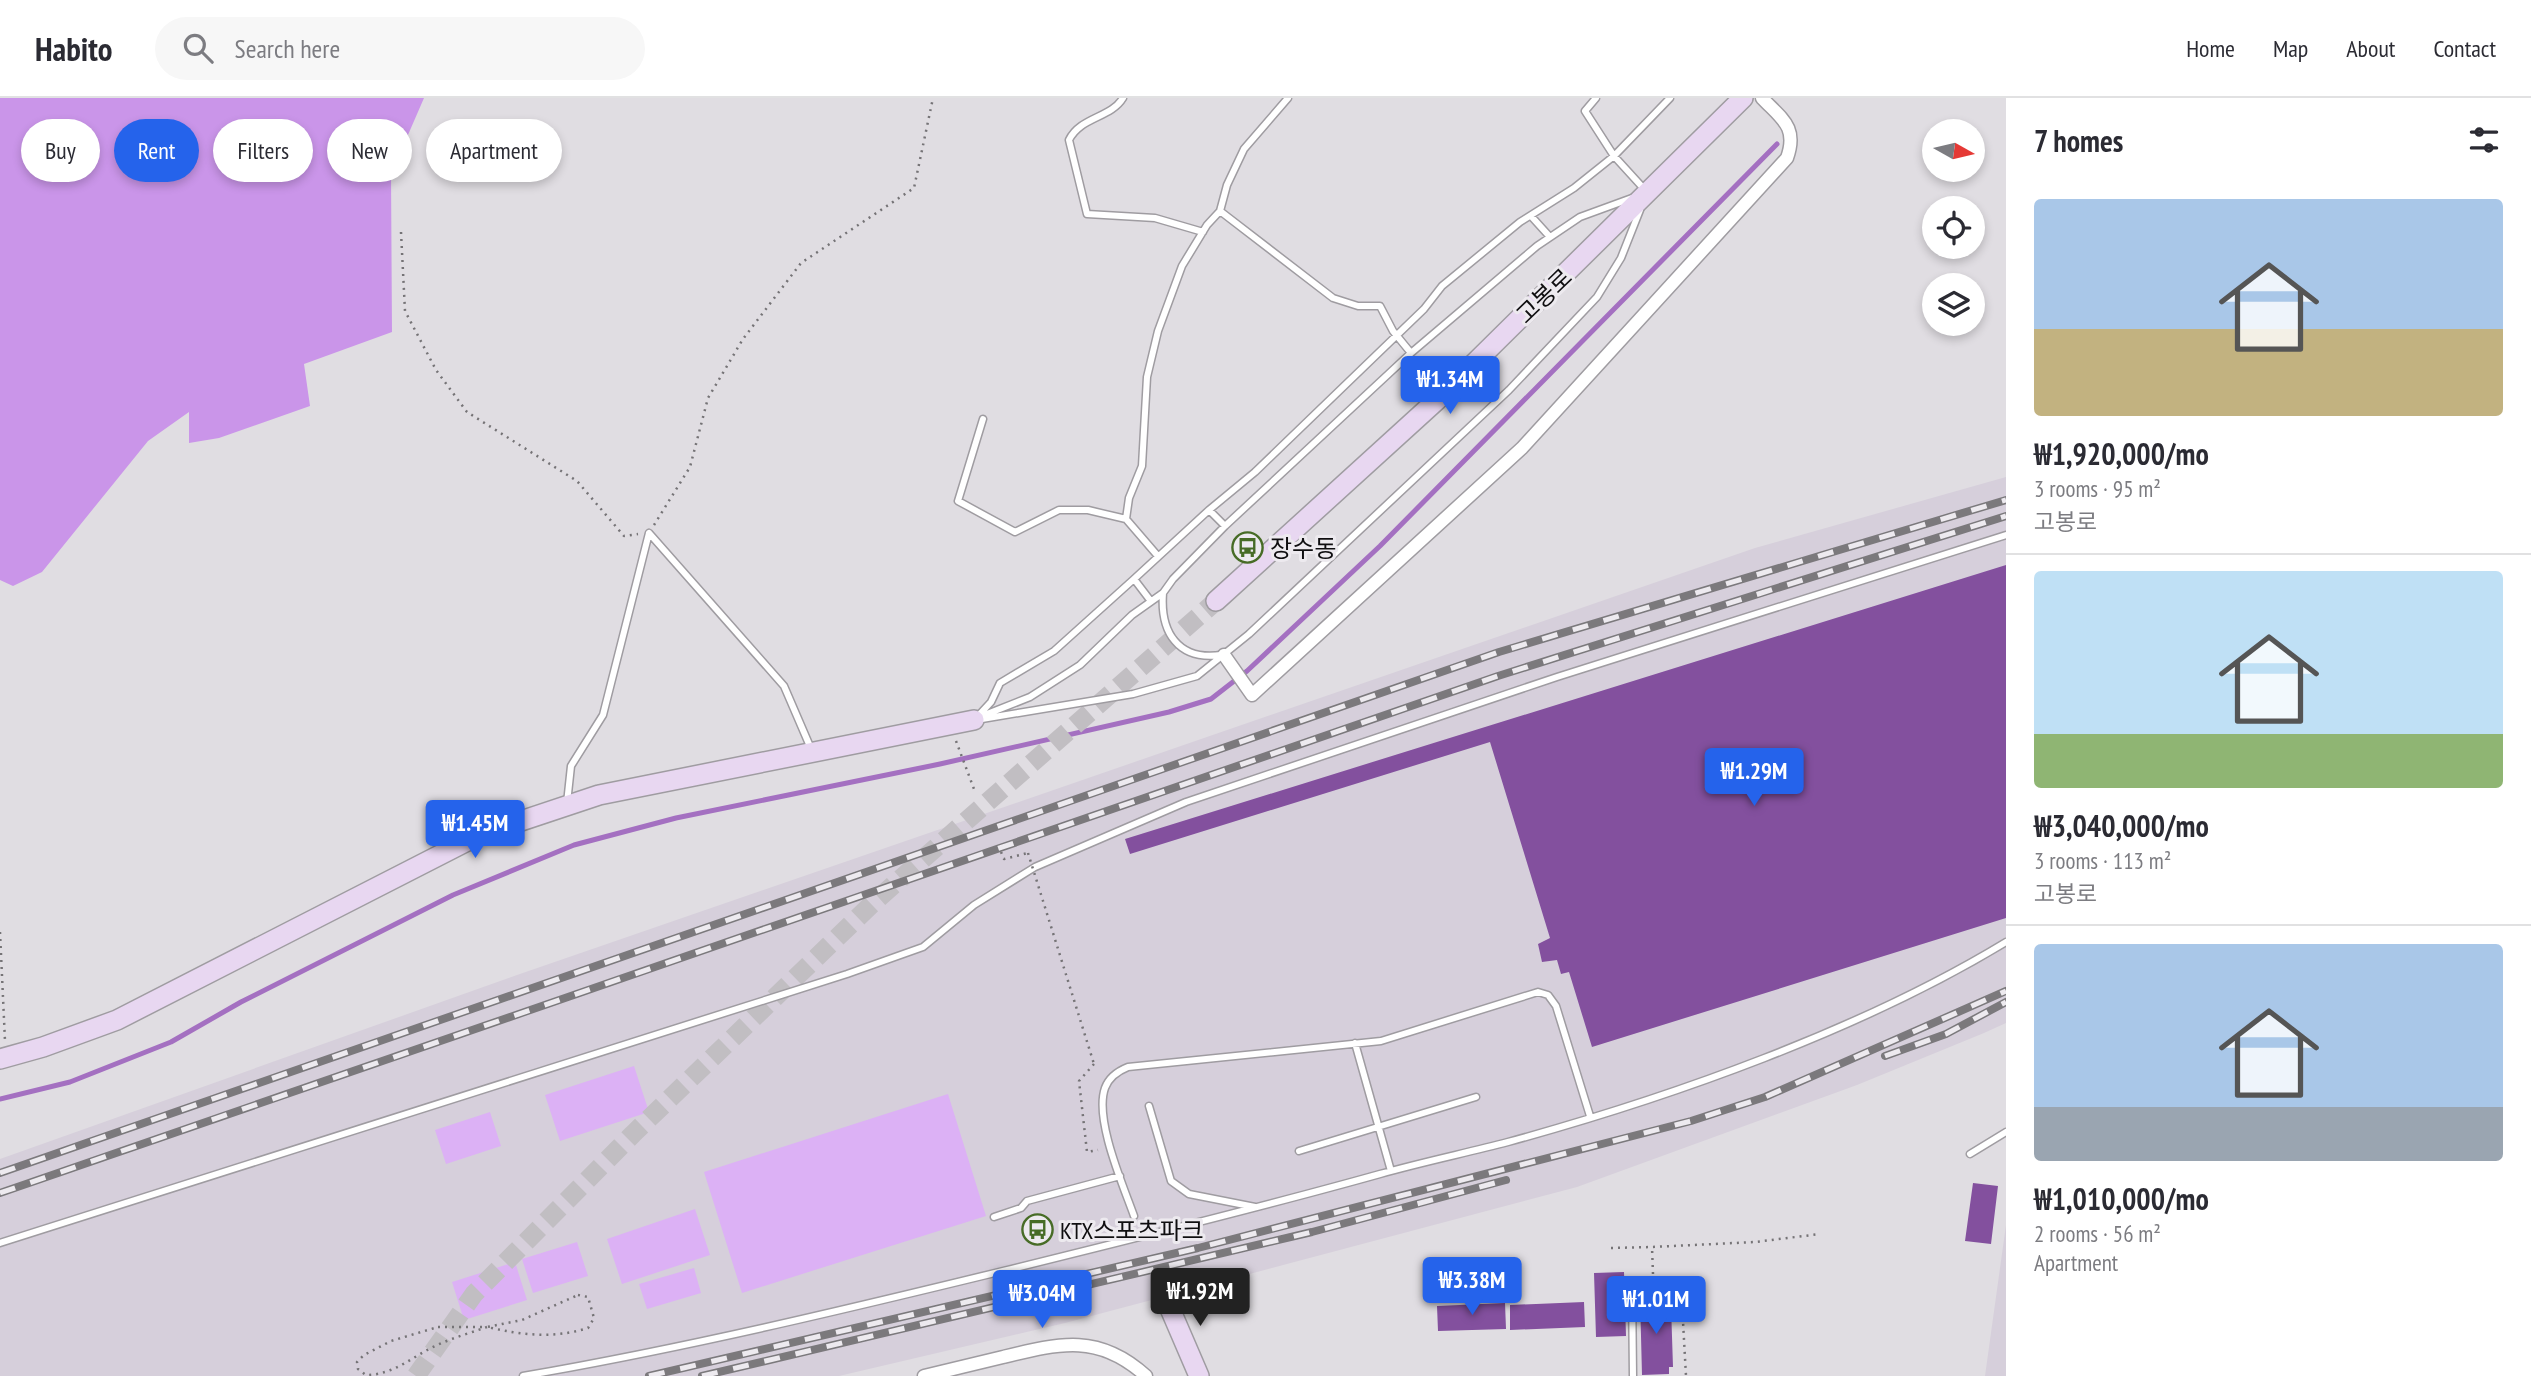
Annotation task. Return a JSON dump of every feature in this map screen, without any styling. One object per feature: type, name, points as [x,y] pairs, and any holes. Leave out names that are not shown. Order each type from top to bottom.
[{"type":"street","name":"고봉로","points":[[1216,601],[1437,400],[1743,98]]},
{"type":"street","points":[[1226,659],[1252,695],[1522,448],[1787,158],[1792,135],[1787,125],[1762,98]]},
{"type":"street","points":[[3,1058],[43,1048],[117,1020],[479,835],[599,795],[974,720]]},
{"type":"street","points":[[1165,1297],[1199,1376]]},
{"type":"street","points":[[924,1376],[1065,1343],[1101,1348],[1122,1357],[1146,1376]]},
{"type":"lane","points":[[1124,98],[1112,109],[1072,133],[1069,140],[1087,214],[1164,219],[1203,232]]},
{"type":"lane","points":[[1126,519],[1129,498],[1142,466],[1147,377],[1158,331],[1182,266],[1220,211],[1227,185],[1244,149],[1288,98]]},
{"type":"lane","points":[[1596,98],[1585,111],[1614,156],[1647,192]]},
{"type":"lane","points":[[974,720],[991,702],[1000,682],[1054,651],[1157,555],[1255,472],[1397,336],[1442,286],[1520,222],[1574,188],[1614,156],[1670,98]]},
{"type":"lane","points":[[974,720],[1030,697],[1080,665],[1150,600],[1163,593],[1173,579],[1225,526],[1411,353],[1473,298],[1550,237],[1580,218],[1647,192]]},
{"type":"lane","points":[[974,720],[1165,687],[1197,676],[1226,659],[1508,390],[1597,297],[1621,258],[1647,192]]},
{"type":"lane","points":[[1220,211],[1333,298],[1358,306],[1380,306],[1397,336],[1411,353]]},
{"type":"lane","points":[[1531,216],[1550,237]]},
{"type":"lane","points":[[983,419],[958,501],[1015,532],[1059,510],[1088,510],[1126,519],[1157,555]]},
{"type":"lane","points":[[1209,510],[1225,526]]},
{"type":"lane","points":[[649,533],[785,686],[814,754]]},
{"type":"lane","points":[[567,806],[571,766],[603,715],[649,533]]},
{"type":"lane","points":[[0,1243],[860,970],[923,947],[974,905],[1035,867],[1186,802],[1556,677],[2006,535]]},
{"type":"lane","points":[[1134,579],[1150,600]]},
{"type":"lane","points":[[1163,593],[1162,614],[1166,630],[1183,650],[1226,659]]},
{"type":"lane","points":[[523,1376],[667,1351],[1260,1208],[1511,1141],[1697,1083],[1839,1026],[1931,985],[2006,942]]},
{"type":"lane","points":[[1134,1216],[1112,1147],[1102,1102],[1112,1077],[1128,1067],[1381,1041],[1538,992],[1548,995],[1556,1006],[1590,1116]]},
{"type":"lane","points":[[1355,1043],[1391,1171]]},
{"type":"lane","points":[[1298,1151],[1476,1097]]},
{"type":"lane","points":[[1149,1105],[1171,1181],[1189,1194],[1260,1208]]},
{"type":"lane","points":[[1970,1154],[2006,1132]]},
{"type":"lane","points":[[994,1217],[1021,1208],[1027,1201],[1120,1175]]},
{"type":"lane","points":[[1633,1376],[1632,1285],[1653,1284]]},
{"type":"path","points":[[401,232],[405,311],[436,370],[467,412],[577,481],[624,536],[649,533],[690,467],[709,398],[743,339],[792,273],[801,262],[914,188],[933,98]]},
{"type":"path","points":[[959,749],[974,789]]},
{"type":"path","points":[[1001,852],[1004,859],[1028,853],[1094,1064],[1079,1081],[1087,1152],[1112,1147]]},
{"type":"path","points":[[0,932],[3,1058]]},
{"type":"path","points":[[1611,1248],[1755,1242],[1820,1234]]},
{"type":"path","points":[[1652,1247],[1653,1284],[1681,1284],[1686,1376]]},
{"type":"path","points":[[487,1327],[439,1327],[401,1338],[364,1355],[358,1362],[358,1369],[366,1375],[379,1375],[433,1347],[487,1327],[522,1320],[578,1295],[588,1297],[594,1318],[588,1328],[555,1336],[524,1335],[487,1327]]},
{"type":"shaded area","points":[[0,98],[424,98],[412,126],[412,119],[327,119],[327,182],[391,182],[392,332],[304,364],[310,406],[219,438],[189,443],[189,412],[148,441],[42,572],[13,586],[0,580]]},
{"type":"shaded area","points":[[2006,477],[2006,1023],[1984,1033],[1857,1085],[1577,1187],[1065,1323],[839,1376],[0,1376],[0,1159],[517,975],[1755,548]]},
{"type":"shaded area","points":[[634,1066],[649,1112],[560,1141],[545,1095]]},
{"type":"shaded area","points":[[948,1094],[986,1216],[742,1293],[704,1172]]},
{"type":"shaded area","points":[[490,1112],[501,1146],[446,1164],[435,1130]]},
{"type":"shaded area","points":[[695,1209],[710,1255],[622,1284],[607,1239]]},
{"type":"shaded area","points":[[2006,1225],[2006,1376],[1985,1376]]},
{"type":"shaded area","points":[[577,1242],[588,1276],[533,1293],[522,1259]]},
{"type":"shaded area","points":[[515,1262],[527,1300],[464,1320],[452,1282]]},
{"type":"shaded area","points":[[694,1268],[701,1293],[647,1309],[639,1284]]},
{"type":"building","points":[[2006,565],[2006,918],[1592,1047],[1569,972],[1561,974],[1557,960],[1542,962],[1538,944],[1550,938],[1490,742],[1130,854],[1125,839]]},
{"type":"building","points":[[1973,1183],[1998,1186],[1991,1244],[1965,1241]]},
{"type":"building","points":[[1624,1272],[1626,1336],[1596,1337],[1594,1273]]},
{"type":"building","points":[[1667,1296],[1667,1306],[1671,1306],[1673,1367],[1669,1367],[1669,1374],[1642,1375],[1640,1297]]},
{"type":"building","points":[[1584,1302],[1585,1327],[1510,1330],[1510,1305]]},
{"type":"building","points":[[1505,1303],[1506,1329],[1438,1331],[1437,1306]]},
{"type":"waterway","points":[[0,1099],[70,1082],[171,1042],[241,1002],[453,895],[574,845],[676,818],[940,764],[1169,712],[1211,699],[1247,671],[1380,546],[1777,144]]},
{"type":"tunnel","points":[[416,1376],[474,1294],[633,1134],[873,903],[1216,601]]},
{"type":"railway","points":[[0,1173],[1499,652],[2006,500]]},
{"type":"railway","points":[[0,1193],[1498,676],[2006,516]]},
{"type":"railway","points":[[649,1376],[1198,1248],[1691,1121],[1765,1097],[2006,991]]},
{"type":"railway","points":[[1885,1056],[1946,1034],[2006,1002]]},
{"type":"railway","points":[[702,1376],[1312,1232],[1506,1180]]},
{"type":"place","name":"장수동","points":[[1247,548]]},
{"type":"place","name":"KTX스포츠파크","points":[[1037,1230]]}]
